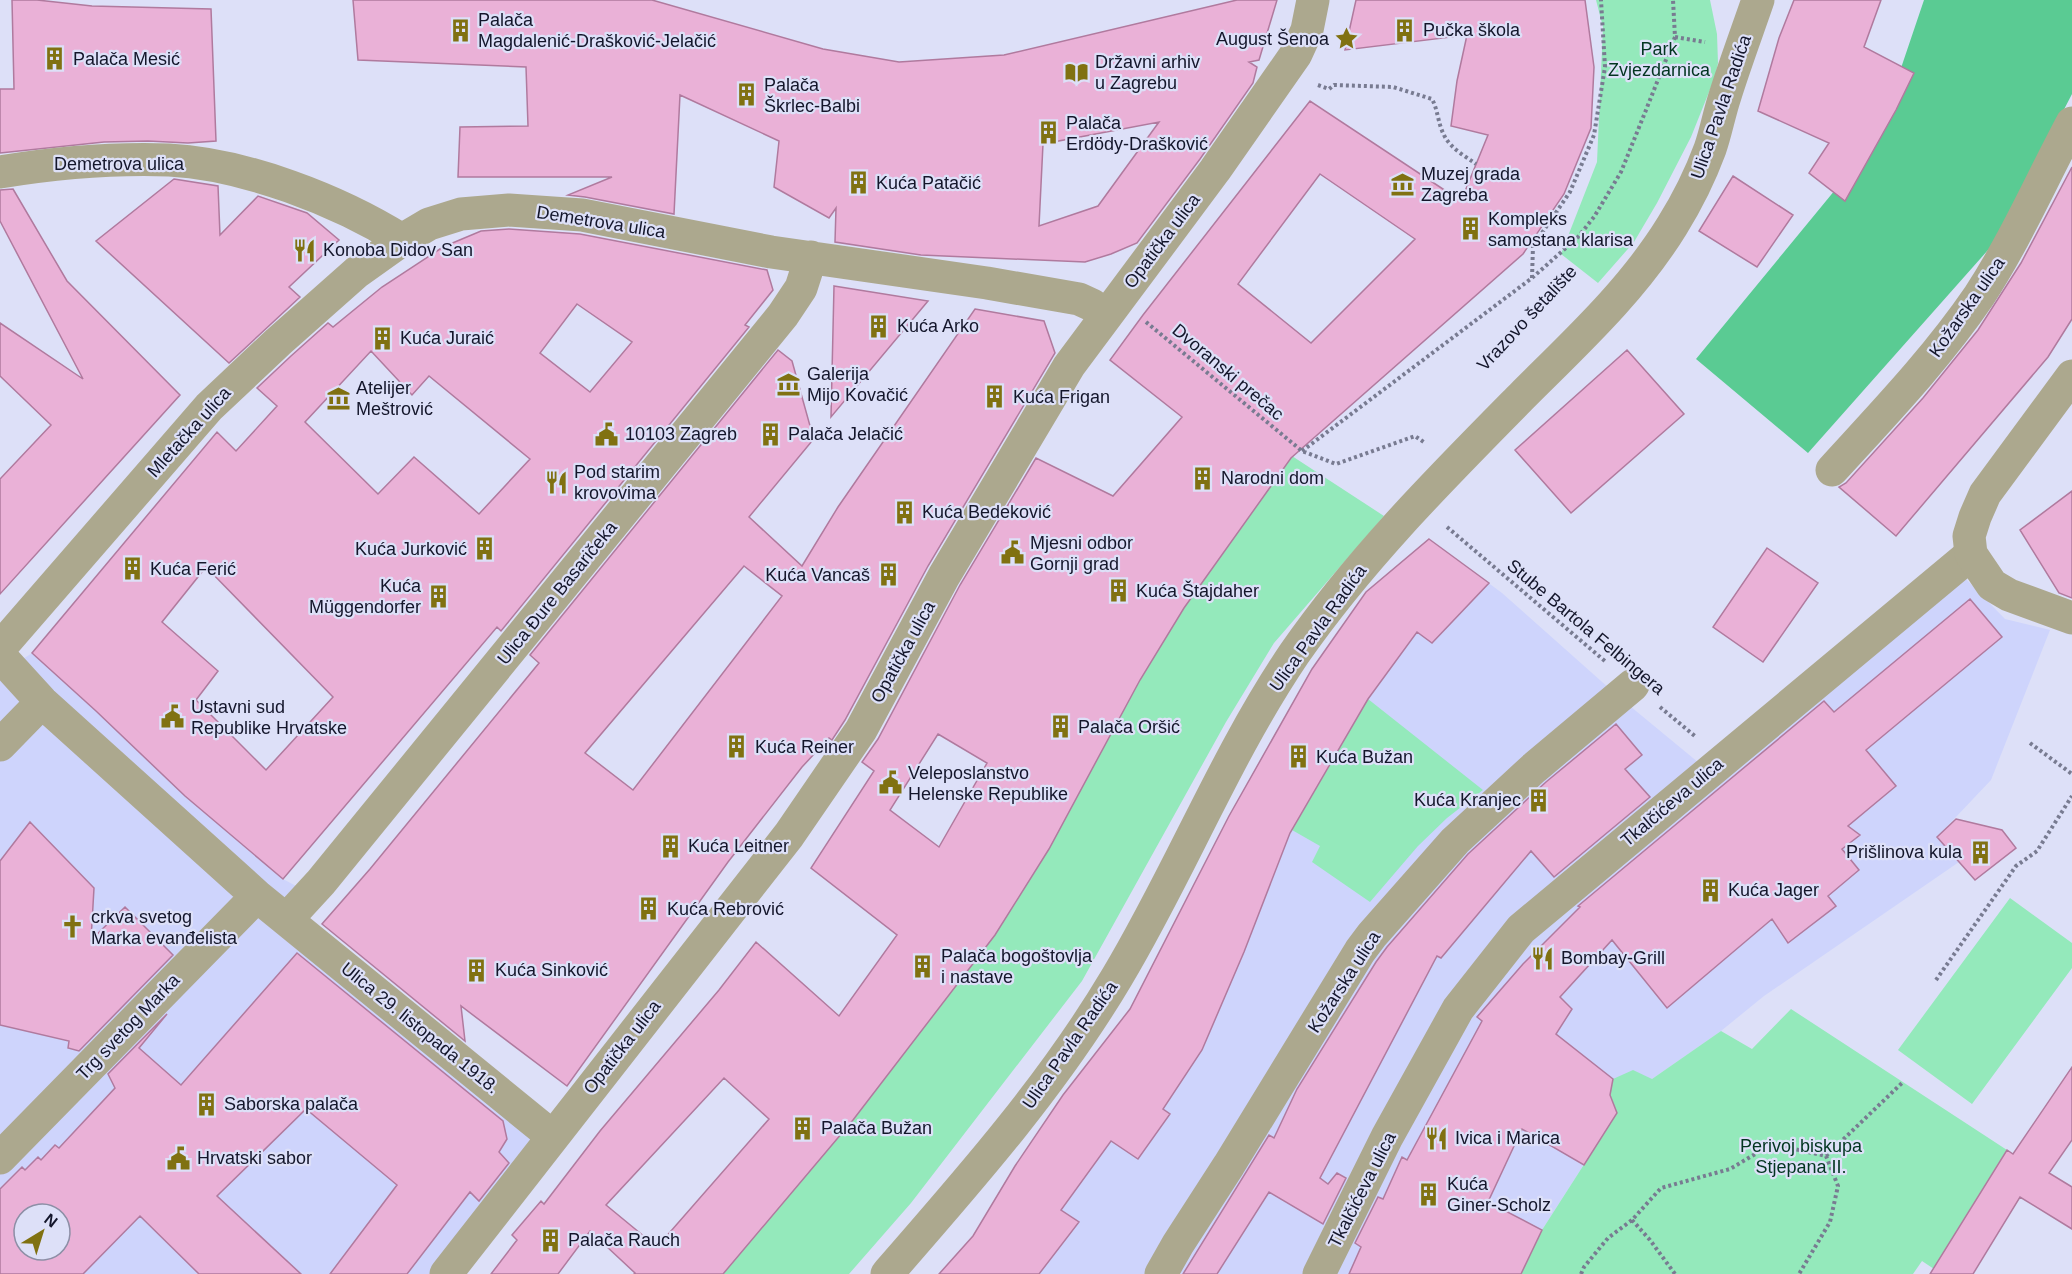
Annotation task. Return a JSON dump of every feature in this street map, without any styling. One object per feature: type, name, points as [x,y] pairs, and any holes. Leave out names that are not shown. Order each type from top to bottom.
[{"type":"street","name":"Opatička ulica","points":[[446,1274],[817,796],[861,730],[944,576],[1069,366],[1215,170],[1290,63],[1307,30],[1313,0]]},
{"type":"street","name":"Ulica Pavla Radića","points":[[887,1274],[1009,1130],[1115,982],[1235,752],[1292,658],[1321,617],[1417,502],[1625,290],[1669,231],[1687,201],[1711,147],[1730,79],[1758,0]]},
{"type":"street","name":"Kožarska ulica","points":[[1832,470],[1938,353],[1978,296],[2008,248],[2072,123]]},
{"type":"street","name":"Demetrova ulica","points":[[0,172],[42,165],[170,160],[234,170],[294,189],[375,223],[402,240],[429,224],[461,214],[509,210],[582,215],[771,252],[987,283],[1079,299],[1106,315]]},
{"type":"street","name":"Mletačka ulica","points":[[0,648],[209,407],[357,272],[402,240]]},
{"type":"street","name":"Ulica Đure Basaričeka","points":[[287,919],[316,888],[783,315],[801,288],[811,257]]},
{"type":"street","points":[[2072,376],[1984,494],[1970,536],[1971,554],[1992,585],[2008,596],[2072,618]]},
{"type":"street","name":"Tkalčićeva ulica","points":[[1319,1274],[1387,1137],[1458,1009],[1521,929],[1971,554]]},
{"type":"street","points":[[0,656],[42,702],[257,896],[287,919]]},
{"type":"street","name":"Kožarska ulica","points":[[1161,1274],[1372,935],[1455,841],[1534,768],[1633,685]]},
{"type":"street","points":[[0,745],[42,702]]},
{"type":"street","name":"Trg svetog Marka","points":[[0,1158],[257,896]]},
{"type":"street","name":"Ulica 29. listopada 1918.","points":[[287,919],[552,1136]]},
{"type":"path","points":[[1532,278],[1533,246],[1570,192],[1594,135],[1605,67],[1600,0]]},
{"type":"path","points":[[1302,452],[1532,278],[1578,237],[1594,217],[1621,172],[1675,37],[1673,0]]},
{"type":"path","points":[[1675,37],[1710,43]]},
{"type":"path","points":[[1316,83],[1329,89],[1334,85],[1393,87],[1432,99],[1437,108],[1444,136],[1456,150],[1476,164]]},
{"type":"path","name":"Dvoranski prečac","points":[[1145,322],[1302,452]]},
{"type":"path","points":[[1302,452],[1336,464],[1414,436],[1428,445]]},
{"type":"path","name":"Stube Bartola Felbingera","points":[[1442,523],[1724,759]]},
{"type":"path","points":[[2030,743],[2072,774]]},
{"type":"path","points":[[1936,980],[2016,866],[2037,852],[2072,796]]},
{"type":"path","points":[[1826,1156],[1904,1082]]},
{"type":"path","points":[[1581,1274],[1584,1267],[1608,1238],[1632,1220],[1661,1188],[1730,1169],[1772,1144],[1826,1156]]},
{"type":"path","points":[[1799,1274],[1830,1222],[1838,1186],[1826,1156]]},
{"type":"path","points":[[1632,1220],[1675,1274]]},
{"type":"shaded area","points":[[1429,539],[1502,593],[1619,697],[1716,777],[1964,577],[2005,619],[2050,630],[1991,780],[1937,837],[1959,862],[1764,996],[1721,1031],[1652,1079],[1617,1113],[1542,1230],[1521,1274],[939,1274],[973,1236],[1063,1095],[1130,1009],[1229,816],[1311,670],[1367,591]]},
{"type":"shaded area","points":[[160,621],[218,671],[196,700],[234,737],[186,797],[283,879],[311,894],[308,937],[552,1136],[446,1274],[0,1274],[0,656],[11,667],[32,653],[91,706]]},
{"type":"green space","name":"Park Zvjezdarnica","points":[[1596,0],[1710,0],[1717,34],[1718,63],[1715,77],[1691,137],[1657,203],[1634,242],[1598,283],[1561,254],[1597,162],[1603,27]]},
{"type":"green space","points":[[1924,0],[2072,0],[2072,94],[1996,241],[1808,453],[1696,359],[1877,139]]},
{"type":"green space","points":[[1292,456],[1384,516],[1274,643],[1226,722],[1082,981],[911,1203],[849,1274],[723,1274],[853,1120],[995,935],[1140,680],[1184,608]]},
{"type":"green space","points":[[1368,699],[1483,790],[1447,818],[1418,846],[1370,902],[1312,862],[1320,846],[1292,830]]},
{"type":"green space","points":[[2010,898],[2072,943],[2072,968],[1972,1104],[1898,1050]]},
{"type":"green space","name":"Perivoj biskupa Stjepana II.","points":[[1791,1009],[2007,1150],[1934,1269],[1922,1261],[1913,1274],[1521,1274],[1542,1230],[1617,1113],[1610,1095],[1613,1079],[1633,1070],[1652,1079],[1721,1031],[1752,1049]]},
{"type":"building","points":[[12,0],[37,0],[92,6],[211,9],[216,141],[104,142],[0,153],[0,89],[14,89]]},
{"type":"building","points":[[353,0],[652,0],[823,49],[899,62],[1004,55],[1237,0],[1277,0],[1259,60],[1249,62],[1257,67],[1253,83],[1200,159],[1137,243],[1085,262],[921,255],[835,242],[836,208],[829,218],[774,187],[779,141],[680,95],[674,214],[568,195],[612,177],[458,177],[460,127],[528,126],[526,67],[358,60]],"holes":[[[1159,122],[1098,206],[1039,226],[1043,144]]]},
{"type":"building","points":[[1356,0],[1585,0],[1594,67],[1591,128],[1564,194],[1523,254],[1291,458],[1184,608],[1140,680],[1049,849],[995,935],[853,1120],[723,1274],[634,1274],[590,1231],[558,1274],[491,1274],[517,1240],[512,1235],[541,1201],[544,1204],[600,1131],[719,990],[756,942],[839,1016],[897,935],[811,868],[874,771],[862,762],[878,739],[960,585],[1036,458],[1113,496],[1182,417],[1110,360],[1310,101],[1461,201],[1488,135],[1451,126],[1457,81],[1467,35],[1345,50]],"holes":[[[1320,174],[1415,239],[1311,343],[1238,284]],[[938,734],[987,763],[939,847],[890,810]],[[724,1078],[769,1119],[657,1247],[606,1205]]]},
{"type":"building","points":[[1794,0],[1881,0],[1864,47],[1914,73],[1845,201],[1809,173],[1829,143],[1758,111],[1779,38]]},
{"type":"building","points":[[2072,167],[2072,319],[2048,357],[1896,536],[1839,487],[1846,483],[1923,398],[1978,330],[2021,263]]},
{"type":"building","points":[[1733,176],[1793,215],[1757,267],[1699,231]]},
{"type":"building","points":[[174,179],[218,186],[220,235],[258,196],[307,213],[339,240],[289,287],[300,297],[229,363],[96,241]]},
{"type":"building","points":[[13,189],[67,281],[180,395],[0,594],[0,479],[51,425],[0,376],[0,323],[83,379],[0,221],[0,190]]},
{"type":"building","points":[[509,229],[580,234],[767,270],[773,290],[745,325],[749,327],[501,631],[497,627],[283,879],[185,796],[32,653],[217,432],[236,451],[277,406],[257,388],[291,356],[328,323],[333,327],[382,287],[443,247],[481,231]],"holes":[[[577,304],[632,342],[590,392],[540,353]],[[371,351],[412,395],[429,376],[530,459],[479,514],[414,457],[378,494],[305,422]],[[206,567],[333,697],[266,770],[196,700],[218,671],[162,622]]]},
{"type":"building","name":"Kuća Arko","points":[[834,286],[928,301],[831,417]]},
{"type":"building","points":[[975,309],[1044,321],[1055,353],[928,566],[845,720],[832,740],[829,738],[802,767],[728,862],[567,1086],[461,1006],[465,1041],[322,924],[539,663],[530,655],[778,350],[792,361],[812,433],[812,441],[749,517],[802,566],[838,507]],"holes":[[[744,566],[782,596],[633,790],[585,753]]]},
{"type":"building","points":[[1627,350],[1684,414],[1571,513],[1515,450]]},
{"type":"building","points":[[2072,491],[2072,598],[2059,593],[2020,530]]},
{"type":"building","points":[[1429,539],[1489,583],[1432,643],[1417,632],[1368,699],[1290,833],[1244,952],[1202,1050],[1163,1109],[1170,1114],[1138,1159],[1111,1141],[1061,1210],[1079,1222],[1039,1274],[939,1274],[973,1236],[1015,1166],[1063,1095],[1130,1009],[1229,816],[1312,669],[1366,592]]},
{"type":"building","points":[[1767,548],[1818,583],[1763,662],[1713,627]]},
{"type":"building","points":[[1970,599],[2002,637],[1866,750],[1896,786],[1848,826],[1860,835],[1842,849],[1859,870],[1828,896],[1836,906],[1788,943],[1772,919],[1667,1008],[1612,940],[1560,997],[1572,1009],[1556,1034],[1613,1079],[1610,1095],[1617,1113],[1584,1165],[1522,1129],[1488,1202],[1542,1230],[1521,1274],[1349,1274],[1361,1247],[1355,1243],[1378,1197],[1383,1199],[1402,1157],[1407,1160],[1482,1021],[1477,1017],[1523,964],[1580,907],[1578,906],[1824,701],[1834,712]]},
{"type":"building","points":[[1616,724],[1642,755],[1625,769],[1650,797],[1554,877],[1531,851],[1441,958],[1437,956],[1320,1178],[1328,1184],[1337,1173],[1346,1178],[1323,1224],[1269,1192],[1217,1274],[1183,1274],[1269,1135],[1274,1138],[1297,1089],[1387,947],[1468,854],[1546,782]]},
{"type":"building","name":"Prišlinova kula","points":[[1956,819],[2002,830],[2016,848],[1975,880],[1937,837]]},
{"type":"building","name":"crkva svetog Marka evanđelista","points":[[30,822],[94,888],[91,940],[125,907],[173,955],[79,1051],[68,1048],[69,1041],[0,1025],[0,861]]},
{"type":"building","name":"Saborska palača","points":[[297,953],[503,1121],[507,1139],[499,1152],[509,1163],[479,1201],[470,1192],[407,1274],[330,1274],[397,1185],[306,1109],[217,1196],[301,1274],[199,1274],[140,1216],[83,1274],[0,1274],[0,1189],[22,1167],[25,1170],[38,1157],[41,1160],[55,1145],[59,1148],[115,1088],[108,1074],[167,1014],[139,1048],[181,1085]]},
{"type":"building","points":[[2072,1067],[2072,1140],[2049,1173],[2072,1187],[2072,1229],[2020,1197],[1973,1274],[1930,1274],[2007,1150],[2013,1154]]},
{"type":"place","name":"Palača Magdalenić-Drašković-Jelačić","points":[[460,30]]},
{"type":"place","name":"Pučka škola","points":[[1405,30]]},
{"type":"place","name":"August Šenoa","points":[[1347,39]]},
{"type":"place","name":"Palača Mesić","points":[[55,59]]},
{"type":"place","name":"Državni arhiv u Zagrebu","points":[[1077,72]]},
{"type":"place","name":"Palača Škrlec-Balbi","points":[[746,95]]},
{"type":"place","name":"Palača Erdödy-Drašković","points":[[1048,133]]},
{"type":"place","name":"Kuća Patačić","points":[[858,183]]},
{"type":"place","name":"Muzej grada Zagreba","points":[[1403,184]]},
{"type":"place","name":"Kompleks samostana klarisa","points":[[1470,229]]},
{"type":"place","name":"Konoba Didov San","points":[[305,250]]},
{"type":"place","name":"Kuća Arko","points":[[879,326]]},
{"type":"place","name":"Kuća Juraić","points":[[382,338]]},
{"type":"place","name":"Galerija Mijo Kovačić","points":[[789,384]]},
{"type":"place","name":"Kuća Frigan","points":[[995,397]]},
{"type":"place","name":"Atelijer Meštrović","points":[[338,398]]},
{"type":"place","name":"10103 Zagreb","points":[[607,434]]},
{"type":"place","name":"Palača Jelačić","points":[[770,434]]},
{"type":"place","name":"Narodni dom","points":[[1203,478]]},
{"type":"place","name":"Pod starim krovovima","points":[[556,482]]},
{"type":"place","name":"Kuća Bedeković","points":[[904,512]]},
{"type":"place","name":"Kuća Jurković","points":[[485,549]]},
{"type":"place","name":"Mjesni odbor Gornji grad","points":[[1012,553]]},
{"type":"place","name":"Kuća Ferić","points":[[132,569]]},
{"type":"place","name":"Kuća Vancaš","points":[[888,575]]},
{"type":"place","name":"Kuća Štajdaher","points":[[1118,591]]},
{"type":"place","name":"Kuća Müggendorfer","points":[[439,596]]},
{"type":"place","name":"Ustavni sud Republike Hrvatske","points":[[173,717]]},
{"type":"place","name":"Palača Oršić","points":[[1060,727]]},
{"type":"place","name":"Kuća Reiner","points":[[737,747]]},
{"type":"place","name":"Kuća Bužan","points":[[1298,757]]},
{"type":"place","name":"Veleposlanstvo Helenske Republike","points":[[890,783]]},
{"type":"place","name":"Kuća Kranjec","points":[[1539,800]]},
{"type":"place","name":"Kuća Leitner","points":[[670,846]]},
{"type":"place","name":"Prišlinova kula","points":[[1980,852]]},
{"type":"place","name":"Kuća Jager","points":[[1710,890]]},
{"type":"place","name":"Kuća Rebrović","points":[[649,909]]},
{"type":"place","name":"crkva svetog Marka evanđelista","points":[[73,927]]},
{"type":"place","name":"Bombay-Grill","points":[[1543,958]]},
{"type":"place","name":"Palača bogoštovlja i nastave","points":[[923,966]]},
{"type":"place","name":"Kuća Sinković","points":[[477,970]]},
{"type":"place","name":"Saborska palača","points":[[206,1104]]},
{"type":"place","name":"Palača Bužan","points":[[803,1128]]},
{"type":"place","name":"Ivica i Marica","points":[[1437,1138]]},
{"type":"place","name":"Hrvatski sabor","points":[[179,1158]]},
{"type":"place","name":"Kuća Giner-Scholz","points":[[1429,1194]]},
{"type":"place","name":"Palača Rauch","points":[[550,1240]]}]
